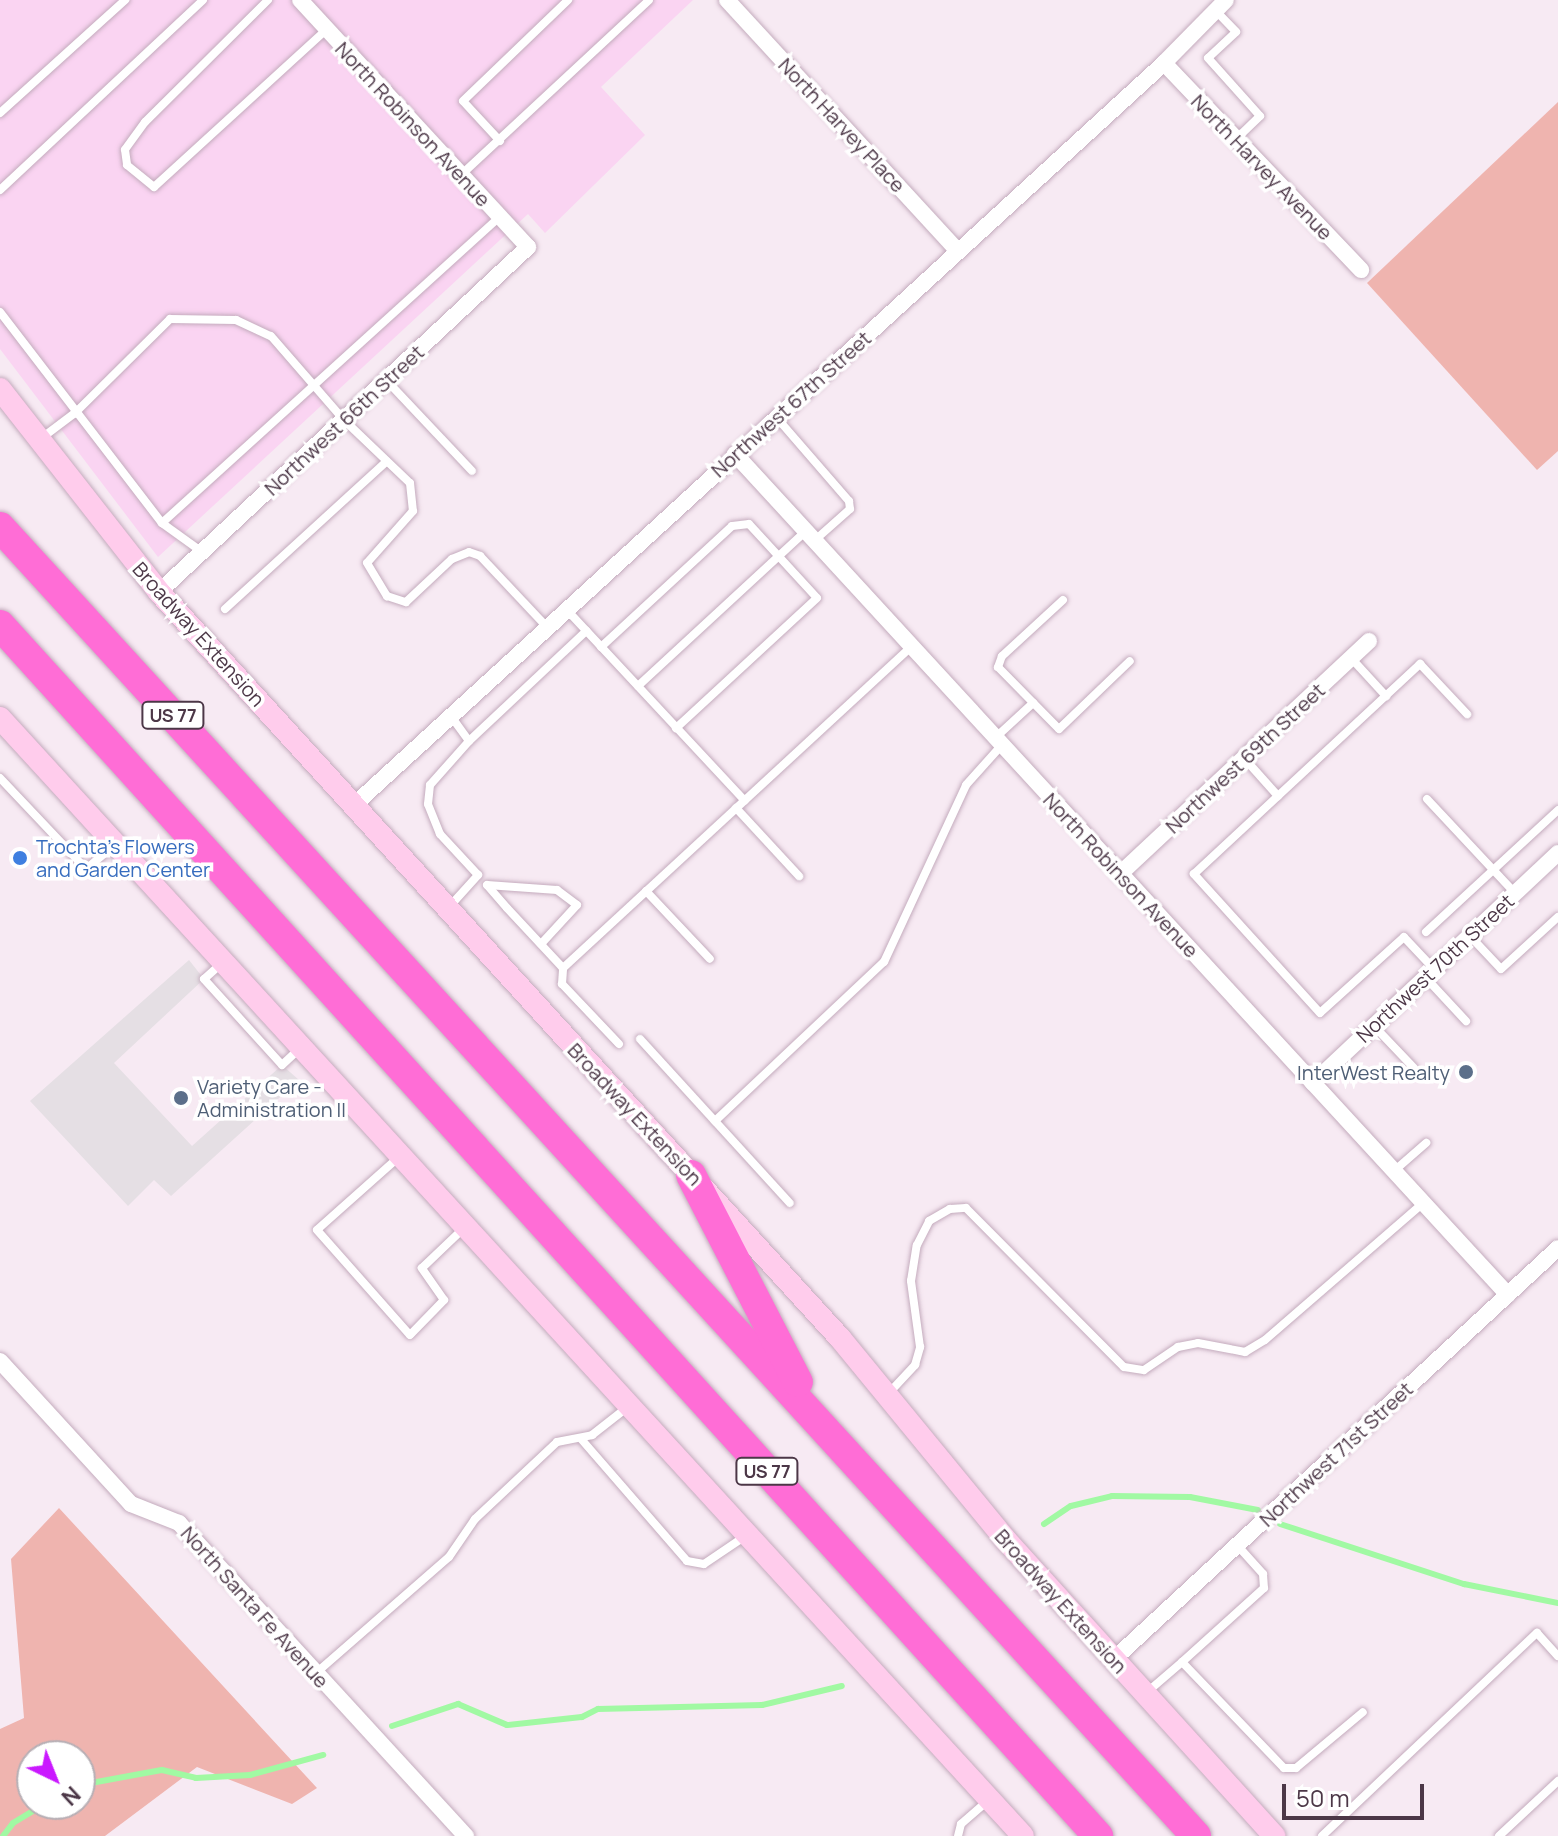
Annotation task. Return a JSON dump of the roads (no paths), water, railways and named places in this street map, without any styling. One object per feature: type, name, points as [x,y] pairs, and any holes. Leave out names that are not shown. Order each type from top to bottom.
[{"type":"highway","points":[[0,506],[79,611]]},
{"type":"highway","name":"US 77","points":[[0,527],[1196,1836]]},
{"type":"highway","name":"US 77","points":[[0,625],[1098,1836]]},
{"type":"highway","points":[[691,1175],[817,1419]]},
{"type":"main road","name":"Broadway Extension","points":[[0,389],[159,592],[691,1175],[887,1394],[970,1498],[1274,1836]]},
{"type":"main road","points":[[4,729],[224,961],[1023,1836]]},
{"type":"street","name":"North Robinson Avenue","points":[[300,0],[528,247]]},
{"type":"street","name":"North Harvey Place","points":[[727,0],[957,250]]},
{"type":"street","name":"Northwest 67th Street","points":[[353,806],[1164,63],[1221,5]]},
{"type":"street","name":"North Harvey Avenue","points":[[1164,63],[1361,270]]},
{"type":"street","name":"Northwest 66th Street","points":[[159,592],[528,247]]},
{"type":"street","name":"North Robinson Avenue","points":[[735,454],[910,648],[1508,1295]]},
{"type":"street","name":"Northwest 69th Street","points":[[1120,874],[1369,641]]},
{"type":"street","name":"Northwest 70th Street","points":[[1313,1083],[1558,853]]},
{"type":"street","name":"Northwest 71st Street","points":[[1113,1660],[1558,1248]]},
{"type":"street","name":"North Santa Fe Avenue","points":[[0,1361],[131,1504],[179,1523],[466,1836]]},
{"type":"lane","points":[[0,113],[125,0]]},
{"type":"lane","points":[[0,190],[203,0]]},
{"type":"lane","points":[[268,0],[145,122],[125,150],[127,165],[154,187],[326,30]]},
{"type":"lane","points":[[500,141],[463,101],[568,0]]},
{"type":"lane","points":[[461,175],[649,0]]},
{"type":"lane","points":[[1221,5],[1236,32],[1208,58],[1260,116],[1235,139]]},
{"type":"lane","points":[[162,523],[500,217]]},
{"type":"lane","points":[[0,312],[74,414],[162,523],[202,553]]},
{"type":"lane","points":[[39,440],[74,414],[170,319],[189,316],[211,323],[236,320],[271,336],[344,420],[410,483],[415,500],[413,511],[367,563],[387,596],[406,602],[452,559],[469,552],[480,556],[547,627]]},
{"type":"lane","points":[[386,380],[472,471]]},
{"type":"lane","points":[[638,686],[779,556],[850,509],[849,501],[776,418]]},
{"type":"lane","points":[[225,609],[387,461]]},
{"type":"lane","points":[[601,647],[732,526],[749,524],[779,556],[817,598],[676,728]]},
{"type":"lane","points":[[1063,600],[1002,656],[998,667],[1059,729],[1130,661]]},
{"type":"lane","points":[[566,609],[745,801]]},
{"type":"lane","points":[[563,968],[440,834],[428,804],[430,785],[469,741],[586,631]]},
{"type":"lane","points":[[619,1044],[562,984],[563,968],[910,648]]},
{"type":"lane","points":[[1351,658],[1386,696]]},
{"type":"lane","points":[[1466,1021],[1404,937],[1320,1013],[1194,874],[1420,664],[1467,714]]},
{"type":"lane","points":[[715,1121],[884,962],[966,785],[998,742],[1033,703]]},
{"type":"lane","points":[[451,715],[469,741]]},
{"type":"lane","points":[[1244,758],[1278,796]]},
{"type":"lane","points":[[0,778],[86,869],[116,844]]},
{"type":"lane","points":[[1427,799],[1515,893]]},
{"type":"lane","points":[[736,808],[799,876]]},
{"type":"lane","points":[[1426,932],[1558,810]]},
{"type":"lane","points":[[447,909],[478,875]]},
{"type":"lane","points":[[487,885],[557,890],[577,905],[541,944]]},
{"type":"lane","points":[[646,891],[710,959]]},
{"type":"lane","points":[[1470,936],[1501,969],[1558,917]]},
{"type":"lane","points":[[1374,1026],[1414,1068]]},
{"type":"lane","points":[[640,1039],[790,1203]]},
{"type":"lane","points":[[1394,1171],[1426,1143]]},
{"type":"lane","points":[[401,1155],[317,1230],[410,1335],[444,1300],[422,1268],[466,1226]]},
{"type":"lane","points":[[887,1394],[915,1365],[920,1347],[911,1281],[917,1245],[929,1221],[950,1209],[966,1208],[1124,1367],[1144,1370],[1178,1347],[1198,1343],[1245,1352],[1297,1316],[1423,1203]]},
{"type":"lane","points":[[316,1673],[449,1557],[475,1519],[557,1442],[582,1440],[630,1406]]},
{"type":"lane","points":[[582,1440],[687,1561],[704,1564],[748,1534]]},
{"type":"lane","points":[[1145,1694],[1264,1588],[1263,1574],[1237,1545]]},
{"type":"lane","points":[[1322,1836],[1537,1633],[1558,1656]]},
{"type":"lane","points":[[1182,1662],[1284,1768],[1296,1768],[1363,1712]]},
{"type":"lane","points":[[1499,1836],[1558,1781]]},
{"type":"lane","points":[[958,1836],[961,1824],[990,1799]]},
{"type":"waterway","points":[[1044,1524],[1071,1506],[1112,1496],[1190,1497],[1258,1510]]},
{"type":"waterway","points":[[1280,1524],[1464,1584],[1558,1603]]},
{"type":"waterway","points":[[392,1726],[458,1704],[507,1725],[582,1717],[598,1709],[762,1705],[842,1686]]},
{"type":"waterway","points":[[96,1782],[162,1770],[196,1778],[250,1775],[323,1755]]},
{"type":"waterway","points":[[3,1836],[18,1820]]},
{"type":"place","name":"Trochta's Flowers and Garden Center","points":[[20,858]]},
{"type":"place","name":"InterWest Realty","points":[[1466,1072]]},
{"type":"place","name":"Variety Care - Administration II","points":[[181,1098]]}]
